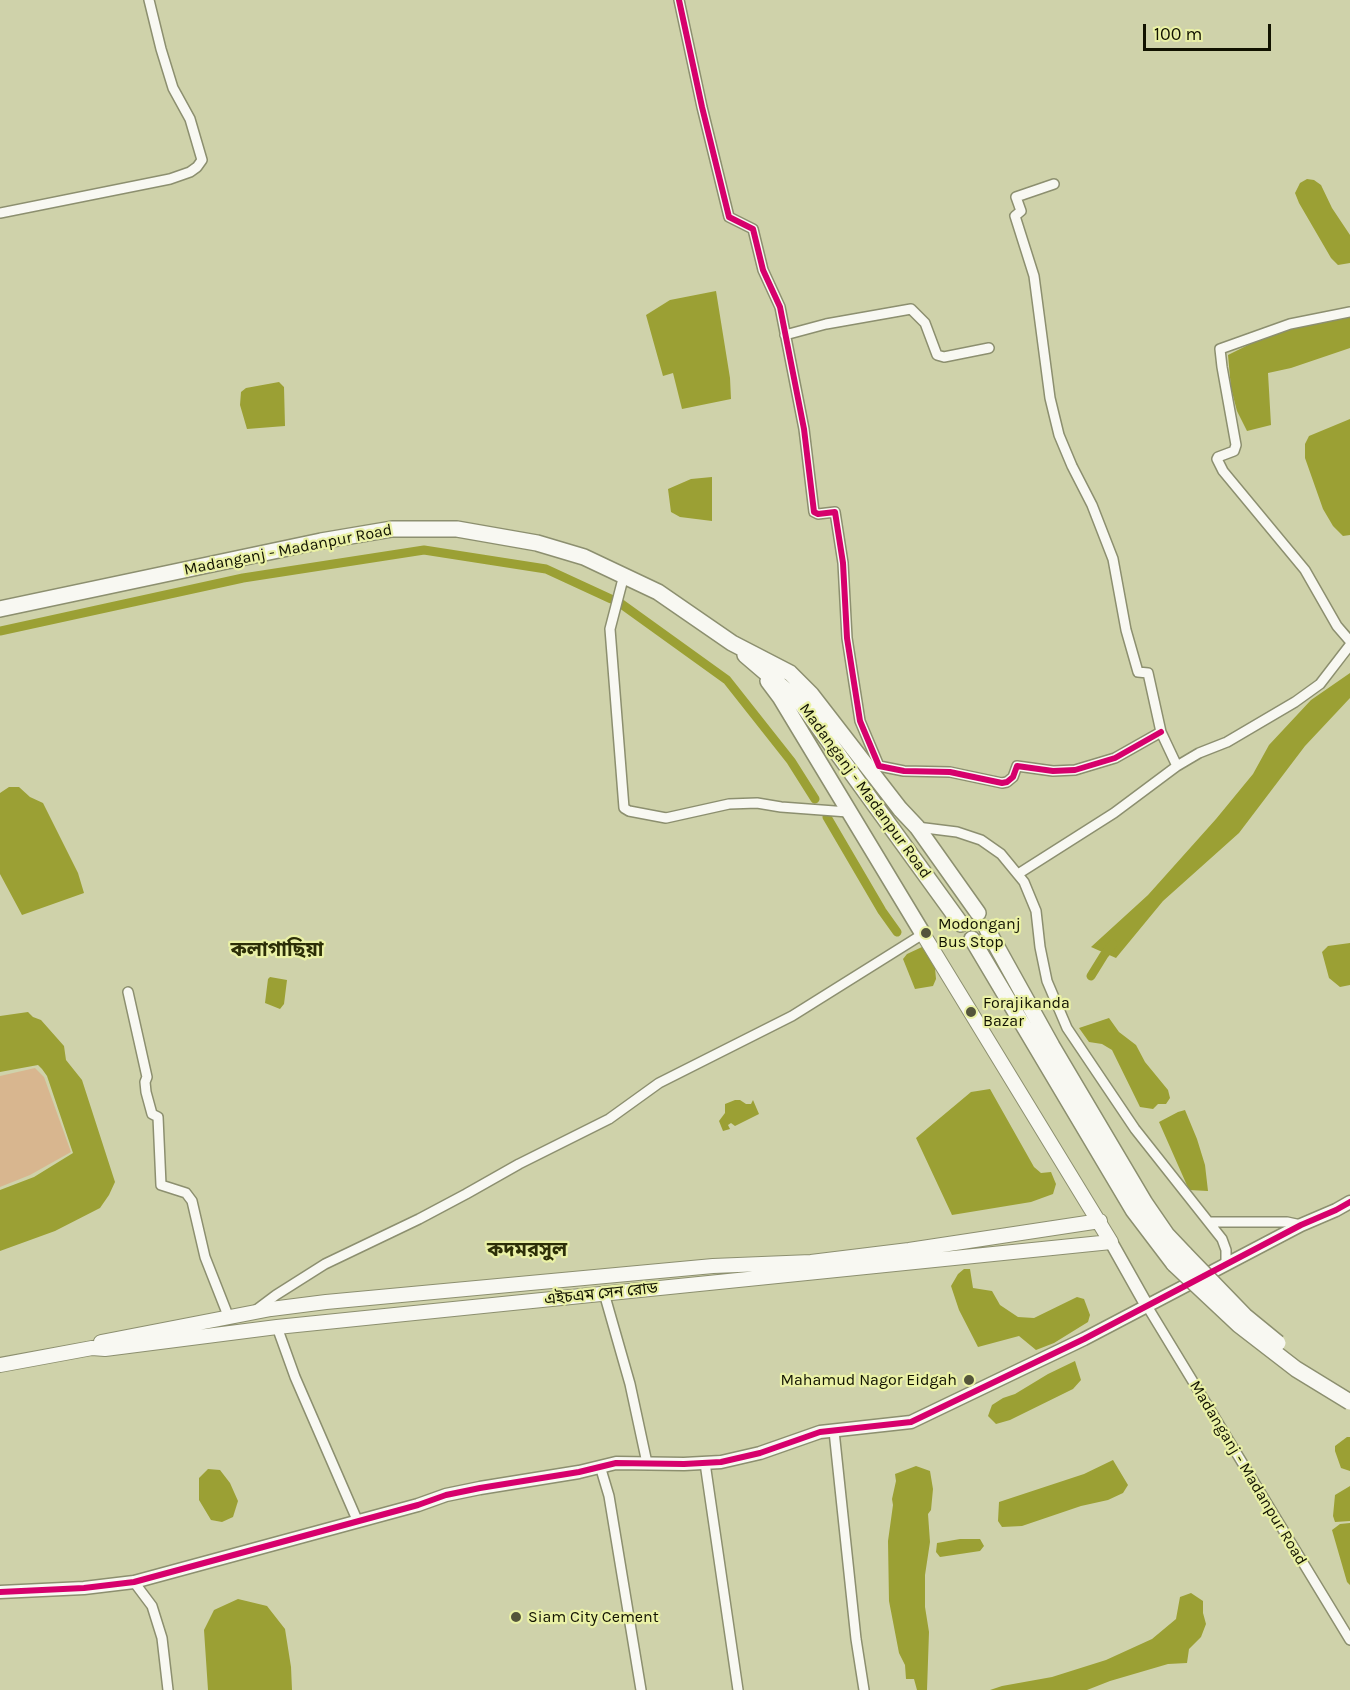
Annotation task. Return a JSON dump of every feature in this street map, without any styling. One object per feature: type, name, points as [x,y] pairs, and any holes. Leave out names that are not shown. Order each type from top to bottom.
[{"type":"main road","name":"Madanganj - Madanpur Road","points":[[0,609],[321,541],[392,529],[457,529],[537,543],[584,557],[658,592],[732,643],[801,703],[961,924]]},
{"type":"main road","name":"Madanganj - Madanpur Road","points":[[732,643],[790,673],[811,694],[900,809],[918,827],[978,913]]},
{"type":"main road","points":[[757,665],[780,698],[1111,1242]]},
{"type":"main road","points":[[987,929],[1139,1206]]},
{"type":"main road","points":[[972,939],[1139,1206],[1167,1235],[1179,1259],[1239,1325],[1296,1369],[1350,1402]]},
{"type":"main road","name":"এইচএম সেন রোড","points":[[92,1348],[104,1340],[326,1302],[713,1266],[811,1262],[909,1250],[1100,1221]]},
{"type":"main road","name":"এইচএম সেন রোড","points":[[0,1365],[92,1348],[105,1349],[277,1327],[1111,1242]]},
{"type":"main road","points":[[1179,1259],[1300,1362],[1350,1390]]},
{"type":"main road","points":[[241,1316],[245,1331]]},
{"type":"street","points":[[0,213],[170,178],[190,171],[202,160],[190,119],[173,88],[149,0]]},
{"type":"street","points":[[679,0],[729,217],[753,229],[763,270],[780,307],[804,429],[814,512],[818,514],[835,512],[839,528],[847,638],[860,721],[879,766],[904,771],[950,772],[1007,782],[1013,777],[1017,766],[1053,771],[1075,770],[1115,758],[1161,732]]},
{"type":"street","points":[[1054,184],[1016,197],[1021,212],[1015,216],[1034,276],[1050,398],[1059,435],[1092,505],[1113,559],[1126,630],[1138,672],[1148,674],[1161,732],[1177,766]]},
{"type":"street","points":[[785,335],[826,324],[911,309],[925,323],[937,355],[944,357],[989,348]]},
{"type":"street","points":[[1018,874],[1114,813],[1177,766],[1199,753],[1227,742],[1303,696],[1320,684],[1350,643],[1337,626],[1305,570],[1223,471],[1217,459],[1234,451],[1236,445],[1220,349],[1290,324],[1350,312]]},
{"type":"street","points":[[624,575],[610,621],[610,629],[624,808],[666,818],[729,804],[757,803],[848,812]]},
{"type":"street","points":[[918,827],[957,831],[981,840],[1001,854],[1024,882],[1036,911],[1046,974],[1056,1005],[1067,1028],[1135,1129],[1222,1239],[1226,1250],[1226,1263]]},
{"type":"street","points":[[128,992],[147,1077],[146,1092],[152,1114],[158,1117],[161,1185],[186,1193],[192,1201],[205,1257],[241,1316],[325,1264],[419,1219],[519,1164],[609,1119],[658,1083],[792,1016],[923,934]]},
{"type":"street","points":[[0,1592],[84,1588],[134,1582],[358,1522],[447,1495],[616,1463],[684,1464],[721,1461],[760,1452],[820,1432],[911,1422],[1030,1365],[1300,1225],[1350,1202]]},
{"type":"street","points":[[1210,1222],[1287,1222],[1300,1225]]},
{"type":"street","points":[[1111,1242],[1147,1305]]},
{"type":"street","points":[[604,1293],[630,1384],[647,1463]]},
{"type":"street","name":"Madanganj - Madanpur Road","points":[[1147,1305],[1350,1640]]},
{"type":"street","points":[[277,1327],[358,1522]]},
{"type":"street","points":[[834,1431],[856,1639],[864,1690]]},
{"type":"street","points":[[705,1463],[738,1690]]},
{"type":"street","points":[[600,1466],[609,1496],[642,1690]]},
{"type":"street","points":[[134,1582],[152,1606],[159,1627],[168,1690]]},
{"type":"shaded area","points":[[1307,179],[1314,180],[1321,185],[1332,208],[1350,235],[1350,263],[1338,265],[1331,258],[1299,203],[1295,193],[1300,183]]},
{"type":"shaded area","points":[[716,291],[730,378],[731,399],[682,409],[673,373],[663,376],[646,315],[670,300]]},
{"type":"shaded area","points":[[1350,314],[1350,348],[1291,368],[1268,373],[1271,425],[1247,431],[1237,411],[1231,388],[1228,355],[1290,328]]},
{"type":"shaded area","points":[[279,382],[284,387],[285,426],[247,429],[240,405],[241,392],[246,388]]},
{"type":"shaded area","points":[[1350,419],[1350,535],[1343,536],[1333,526],[1323,509],[1305,458],[1305,444],[1309,436]]},
{"type":"shaded area","points":[[712,477],[712,521],[680,517],[671,512],[668,489],[691,479]]},
{"type":"shaded area","points":[[1350,673],[1350,698],[1305,746],[1239,833],[1163,901],[1116,958],[1091,947],[1148,895],[1216,819],[1253,774],[1269,745],[1311,700]]},
{"type":"shaded area","points":[[9,787],[19,787],[30,797],[43,803],[78,873],[84,893],[22,915],[0,874],[0,793]]},
{"type":"shaded area","points":[[1350,943],[1350,985],[1340,987],[1329,978],[1322,952],[1328,946]]},
{"type":"shaded area","points":[[922,947],[935,968],[936,979],[933,986],[915,989],[903,959],[907,954]]},
{"type":"shaded area","points":[[270,977],[287,980],[284,1004],[280,1009],[265,1003]]},
{"type":"shaded area","points":[[28,1012],[41,1020],[64,1046],[66,1060],[82,1080],[115,1182],[100,1208],[55,1231],[0,1251],[0,1190],[34,1177],[73,1153],[47,1076],[42,1069],[38,1065],[0,1072],[0,1016]]},
{"type":"shaded area","points":[[1109,1018],[1119,1032],[1136,1045],[1145,1062],[1168,1090],[1170,1098],[1166,1104],[1158,1104],[1153,1109],[1140,1107],[1112,1050],[1102,1044],[1089,1042],[1079,1028]]},
{"type":"shaded area","points":[[35,1068],[44,1077],[71,1152],[30,1175],[0,1187],[0,1076]]},
{"type":"shaded area","points":[[990,1089],[1034,1167],[1041,1173],[1051,1172],[1056,1184],[1053,1194],[1031,1202],[952,1215],[916,1138],[971,1092]]},
{"type":"shaded area","points":[[735,1100],[751,1104],[753,1100],[759,1114],[735,1126],[731,1123],[728,1125],[730,1129],[723,1131],[719,1121],[725,1113],[725,1104]]},
{"type":"shaded area","points":[[1185,1110],[1205,1165],[1208,1191],[1189,1190],[1159,1122]]},
{"type":"shaded area","points":[[964,1269],[970,1269],[973,1288],[992,1291],[1000,1305],[1018,1317],[1034,1318],[1077,1297],[1084,1299],[1090,1315],[1088,1322],[1054,1343],[1036,1350],[1019,1336],[978,1347],[959,1310],[951,1286]]},
{"type":"shaded area","points":[[1075,1361],[1081,1380],[1073,1389],[1010,1420],[996,1424],[988,1416],[992,1405],[1003,1398],[1015,1394]]},
{"type":"shaded area","points":[[1350,1437],[1350,1471],[1341,1468],[1335,1451],[1335,1446]]},
{"type":"shaded area","points":[[1113,1460],[1128,1485],[1123,1493],[1108,1500],[1081,1506],[1022,1526],[1002,1527],[998,1521],[999,1502],[1084,1474]]},
{"type":"shaded area","points":[[916,1466],[930,1471],[933,1489],[931,1510],[928,1514],[930,1542],[925,1575],[925,1607],[929,1632],[927,1690],[917,1690],[914,1679],[906,1679],[905,1665],[899,1653],[889,1601],[888,1541],[895,1474]]},
{"type":"shaded area","points":[[208,1469],[220,1470],[230,1483],[238,1501],[233,1517],[222,1522],[211,1520],[199,1500],[199,1478]]},
{"type":"shaded area","points":[[1350,1486],[1350,1521],[1335,1522],[1333,1516],[1335,1495]]},
{"type":"shaded area","points":[[1350,1523],[1350,1585],[1347,1582],[1332,1530],[1340,1524]]},
{"type":"shaded area","points":[[960,1539],[980,1539],[984,1546],[980,1551],[940,1557],[936,1552],[937,1543]]},
{"type":"shaded area","points":[[1191,1593],[1203,1601],[1206,1624],[1201,1637],[1189,1649],[1187,1663],[1168,1664],[1087,1690],[990,1690],[1052,1677],[1106,1660],[1152,1639],[1176,1619],[1180,1597]]},
{"type":"shaded area","points":[[238,1599],[267,1606],[285,1629],[292,1690],[208,1690],[204,1630],[214,1610]]},
{"type":"waterway","points":[[0,631],[243,578],[424,550],[546,569],[611,599]]},
{"type":"waterway","points":[[620,603],[727,680],[791,761],[815,799]]},
{"type":"waterway","points":[[827,817],[882,911],[897,932]]},
{"type":"waterway","points":[[1091,976],[1113,944]]},
{"type":"cycle path","points":[[679,0],[729,217],[753,229],[763,270],[780,307],[804,429],[814,512],[818,514],[835,512],[843,563],[847,638],[860,721],[879,766],[904,771],[950,772],[1002,783],[1013,777],[1017,766],[1053,771],[1075,770],[1115,758],[1161,732]]},
{"type":"cycle path","points":[[0,1592],[84,1588],[134,1582],[418,1505],[446,1495],[579,1472],[616,1463],[721,1462],[760,1453],[820,1432],[911,1422],[1084,1339],[1301,1225],[1350,1202]]},
{"type":"place","name":"Modonganj Bus Stop","points":[[926,933]]},
{"type":"place","name":"Forajikanda Bazar","points":[[971,1012]]},
{"type":"place","name":"Mahamud Nagor Eidgah","points":[[969,1380]]},
{"type":"place","name":"Siam City Cement","points":[[516,1617]]},
{"type":"district","name":"কলাগাছিয়া","points":[[277,950]]},
{"type":"district","name":"কদমরসুল","points":[[527,1250]]}]
